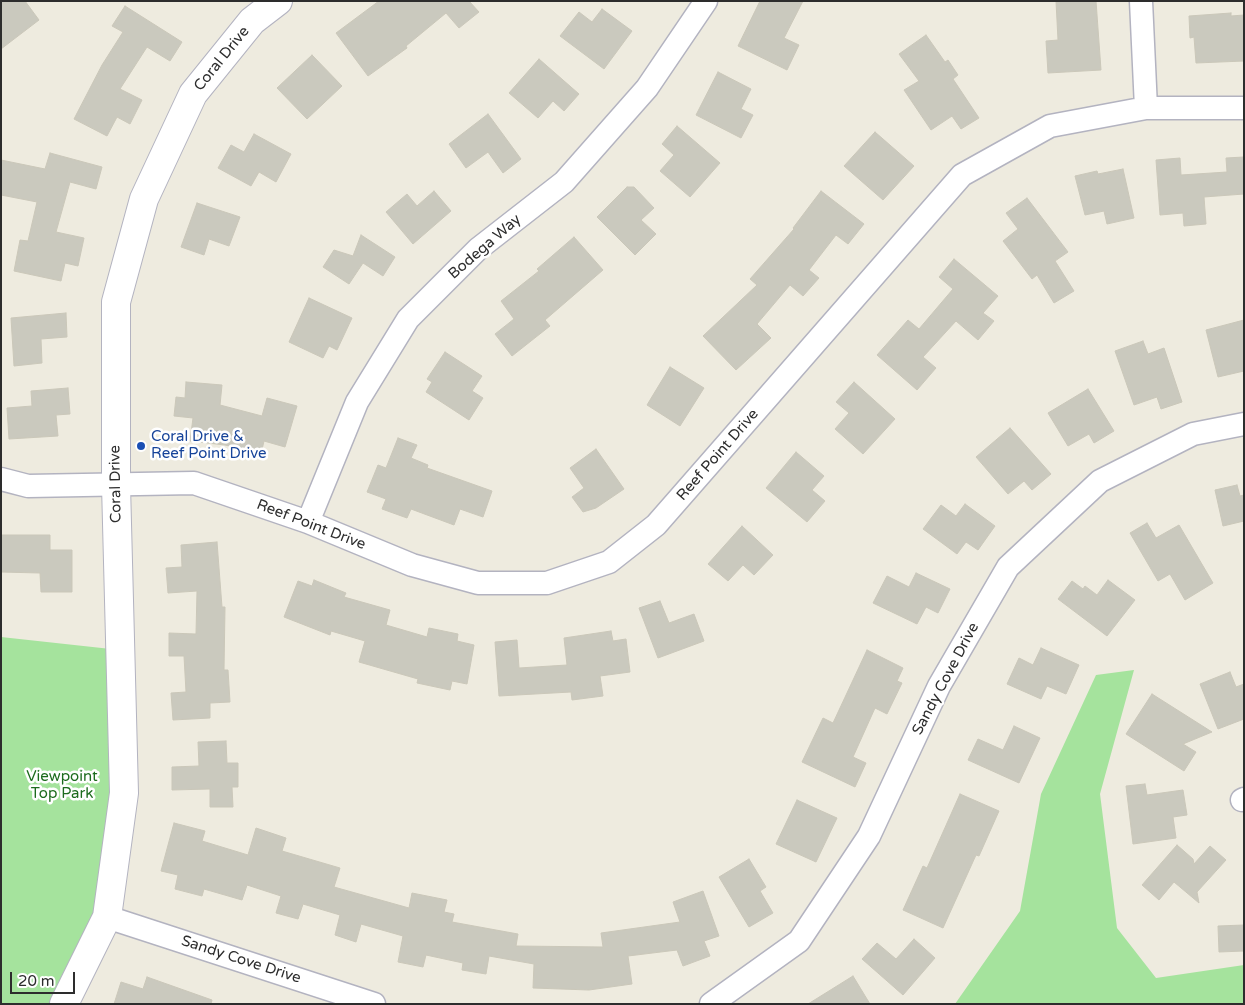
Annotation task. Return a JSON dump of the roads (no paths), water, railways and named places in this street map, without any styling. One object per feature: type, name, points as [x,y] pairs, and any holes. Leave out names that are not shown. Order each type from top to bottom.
[{"type":"street","name":"Coral Drive","points":[[64,1004],[107,917],[124,793],[116,485],[116,302],[144,199],[193,94],[252,21],[278,1]]},
{"type":"street","name":"Bodega Way","points":[[308,522],[357,402],[408,319],[478,249],[564,182],[647,88],[706,1]]},
{"type":"street","points":[[1141,1],[1146,108]]},
{"type":"street","name":"Reef Point Drive","points":[[1,480],[28,486],[194,483],[308,522],[412,565],[478,583],[547,583],[608,562],[656,525],[962,175],[1050,126],[1146,108],[1244,108]]},
{"type":"street","name":"Sandy Cove Drive","points":[[711,1004],[799,941],[869,836],[939,686],[1008,566],[1100,481],[1193,434],[1244,424]]},
{"type":"street","name":"Sandy Cove Drive","points":[[107,917],[374,1004]]},
{"type":"place","name":"Coral Drive & Reef Point Drive","points":[[141,446]]},
{"type":"park label","name":"Viewpoint Top Park","points":[[62,786]]}]
